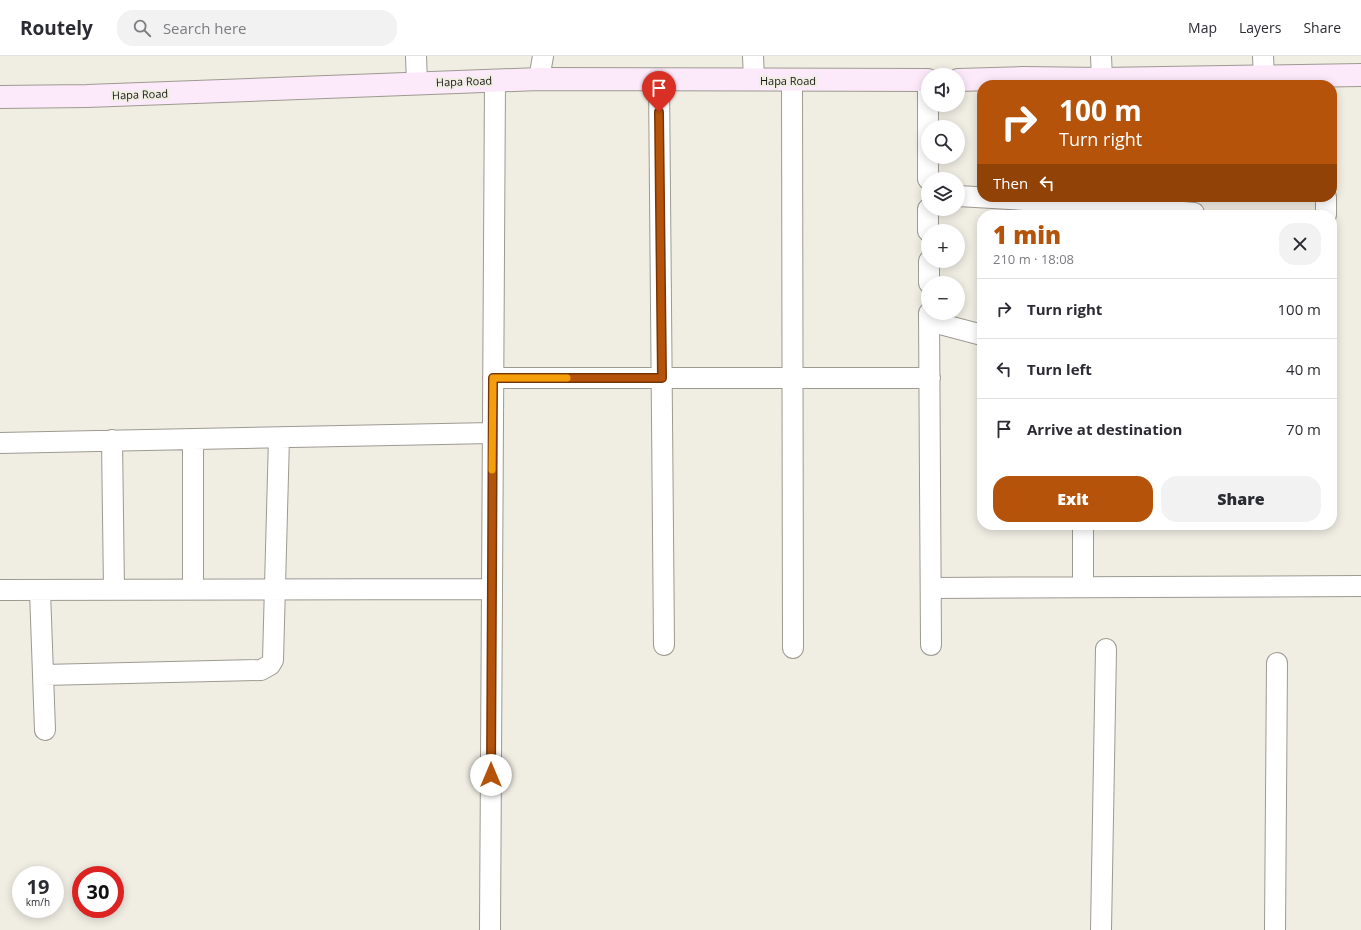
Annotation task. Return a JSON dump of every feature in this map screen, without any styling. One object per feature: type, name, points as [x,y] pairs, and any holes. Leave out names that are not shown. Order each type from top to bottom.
[{"type":"street","points":[[416,56],[417,83]]},
{"type":"street","points":[[539,79],[543,56]]},
{"type":"street","points":[[753,56],[754,80]]},
{"type":"street","points":[[1102,56],[1102,79]]},
{"type":"street","points":[[1076,80],[1264,66],[1330,80],[1361,76]]},
{"type":"street","name":"Hapa Road","points":[[0,97],[95,96],[539,79],[921,80]]},
{"type":"street","points":[[490,930],[495,80]]},
{"type":"street","points":[[659,80],[664,645]]},
{"type":"street","points":[[792,80],[794,648]]},
{"type":"street","points":[[965,80],[977,81]]},
{"type":"street","points":[[928,112],[928,172]]},
{"type":"street","points":[[965,197],[977,198]]},
{"type":"street","points":[[1004,202],[1020,204],[1093,204],[1160,210]]},
{"type":"street","points":[[929,320],[931,645]]},
{"type":"street","points":[[938,320],[977,333]]},
{"type":"street","points":[[493,378],[930,378]]},
{"type":"street","points":[[0,443],[492,434]]},
{"type":"street","points":[[43,675],[266,668],[270,665],[273,660],[279,438]]},
{"type":"street","points":[[192,589],[193,439]]},
{"type":"street","points":[[112,440],[114,590]]},
{"type":"street","points":[[1083,530],[1083,587]]},
{"type":"street","points":[[931,588],[1361,586]]},
{"type":"street","points":[[0,590],[492,589]]},
{"type":"street","points":[[40,590],[45,730]]},
{"type":"street","points":[[1101,930],[1106,649]]},
{"type":"street","points":[[1275,930],[1277,663]]},
{"type":"slow traffic","points":[[492,470],[493,378],[567,378]]},
{"type":"route","points":[[491,775],[493,378],[662,378],[659,112]]}]
